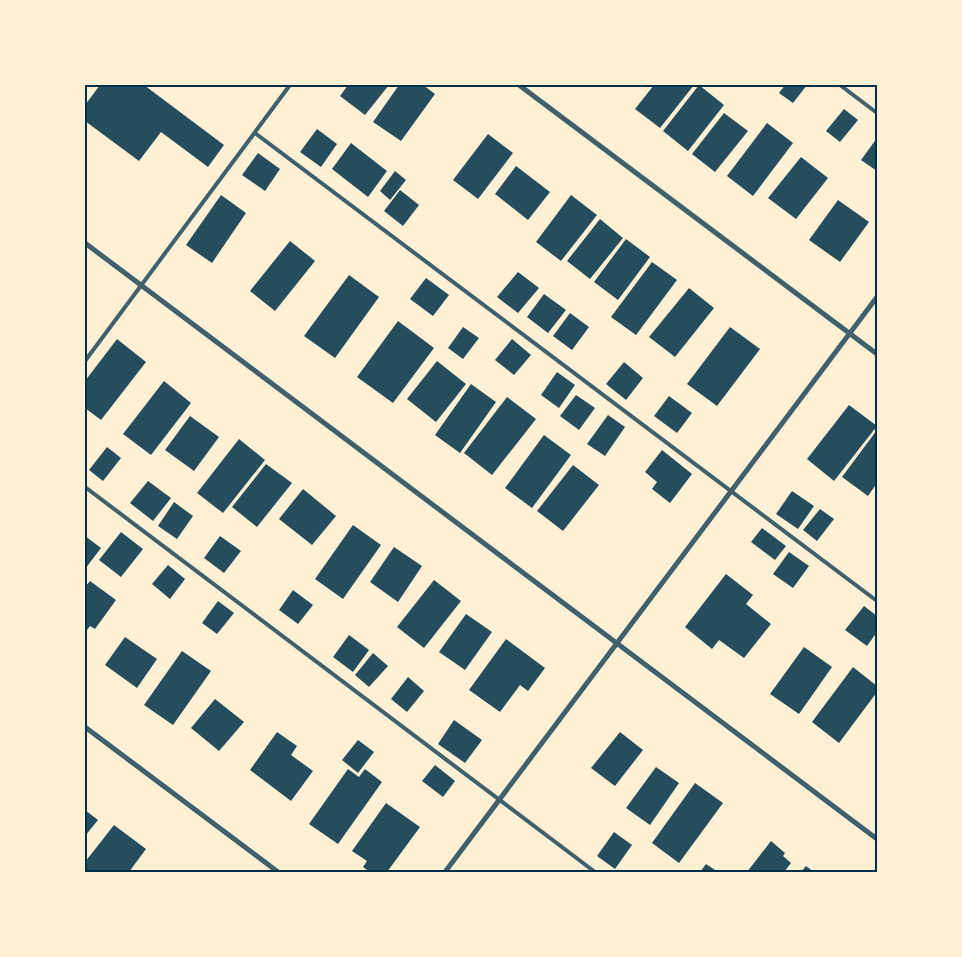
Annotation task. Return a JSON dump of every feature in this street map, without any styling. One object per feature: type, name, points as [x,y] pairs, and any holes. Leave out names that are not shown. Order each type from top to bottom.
[{"type":"street","points":[[519,85],[877,354]]},
{"type":"street","points":[[85,243],[877,839]]},
{"type":"street","points":[[445,872],[877,297]]},
{"type":"street","points":[[85,727],[278,872]]},
{"type":"lane","points":[[85,361],[290,85]]},
{"type":"lane","points":[[840,85],[877,113]]},
{"type":"lane","points":[[255,133],[877,601]]},
{"type":"lane","points":[[85,487],[595,872]]},
{"type":"building","points":[[100,85],[144,85],[224,145],[208,167],[161,132],[139,161],[85,121],[85,105]]},
{"type":"building","points":[[348,85],[389,85],[365,115],[340,96]]},
{"type":"building","points":[[399,85],[423,85],[435,94],[401,141],[373,122]]},
{"type":"building","points":[[654,85],[694,85],[660,128],[635,109]]},
{"type":"building","points":[[699,85],[724,105],[688,151],[663,131]]},
{"type":"building","points":[[785,85],[807,85],[793,103],[779,93]]},
{"type":"building","points":[[844,109],[858,120],[840,142],[826,131]]},
{"type":"building","points":[[724,113],[748,131],[715,172],[692,154]]},
{"type":"building","points":[[767,123],[793,143],[753,196],[727,176]]},
{"type":"building","points":[[317,129],[337,144],[321,167],[300,152]]},
{"type":"building","points":[[488,134],[513,153],[478,199],[453,180]]},
{"type":"building","points":[[877,138],[877,171],[861,160]]},
{"type":"building","points":[[351,143],[387,171],[368,197],[332,169]]},
{"type":"building","points":[[258,153],[280,169],[265,191],[242,175]]},
{"type":"building","points":[[801,157],[828,178],[796,219],[768,198]]},
{"type":"building","points":[[516,166],[550,192],[528,220],[495,194]]},
{"type":"building","points":[[395,171],[406,180],[390,200],[380,191]]},
{"type":"building","points":[[400,190],[419,205],[403,226],[384,211]]},
{"type":"building","points":[[221,195],[246,213],[212,263],[186,245]]},
{"type":"building","points":[[571,195],[597,215],[561,261],[536,242]]},
{"type":"building","points":[[838,200],[869,222],[840,262],[809,240]]},
{"type":"building","points":[[600,219],[623,238],[590,279],[567,261]]},
{"type":"building","points":[[626,239],[650,257],[618,300],[594,282]]},
{"type":"building","points":[[290,241],[315,261],[275,311],[250,291]]},
{"type":"building","points":[[652,262],[677,280],[636,335],[611,317]]},
{"type":"building","points":[[518,272],[539,288],[518,313],[497,297]]},
{"type":"building","points":[[349,275],[379,297],[335,358],[304,336]]},
{"type":"building","points":[[426,278],[449,295],[433,316],[410,299]]},
{"type":"building","points":[[689,288],[714,308],[675,357],[649,337]]},
{"type":"building","points":[[544,294],[566,310],[548,333],[527,317]]},
{"type":"building","points":[[570,313],[589,327],[572,350],[553,336]]},
{"type":"building","points":[[398,321],[434,348],[393,403],[357,377]]},
{"type":"building","points":[[463,327],[479,338],[463,359],[448,348]]},
{"type":"building","points":[[730,327],[760,349],[717,406],[687,384]]},
{"type":"building","points":[[117,339],[146,362],[101,420],[85,408],[85,381]]},
{"type":"building","points":[[512,339],[531,355],[514,375],[495,360]]},
{"type":"building","points":[[437,361],[466,384],[436,422],[407,399]]},
{"type":"building","points":[[624,362],[643,378],[626,400],[606,384]]},
{"type":"building","points":[[557,372],[575,385],[559,408],[541,395]]},
{"type":"building","points":[[164,381],[191,403],[151,455],[123,434]]},
{"type":"building","points":[[471,384],[496,402],[460,453],[435,435]]},
{"type":"building","points":[[576,395],[595,408],[579,430],[560,416]]},
{"type":"building","points":[[669,396],[692,413],[677,433],[654,416]]},
{"type":"building","points":[[507,397],[536,419],[492,475],[464,453]]},
{"type":"building","points":[[849,405],[877,426],[834,481],[807,459]]},
{"type":"building","points":[[608,415],[625,427],[605,456],[587,444]]},
{"type":"building","points":[[190,416],[219,437],[194,471],[165,450]]},
{"type":"building","points":[[877,430],[877,483],[868,496],[842,477]]},
{"type":"building","points":[[544,435],[571,455],[532,508],[505,488]]},
{"type":"building","points":[[239,439],[265,460],[223,513],[197,493]]},
{"type":"building","points":[[107,447],[121,458],[103,481],[89,470]]},
{"type":"building","points":[[662,450],[692,474],[670,503],[652,489],[657,482],[645,472]]},
{"type":"building","points":[[266,464],[292,483],[257,527],[232,507]]},
{"type":"building","points":[[573,465],[599,485],[563,531],[537,511]]},
{"type":"building","points":[[148,481],[171,498],[153,521],[130,503]]},
{"type":"building","points":[[303,489],[336,516],[312,545],[279,519]]},
{"type":"building","points":[[792,491],[814,506],[798,529],[776,514]]},
{"type":"building","points":[[174,502],[193,516],[177,539],[158,526]]},
{"type":"building","points":[[820,509],[834,519],[817,541],[803,530]]},
{"type":"building","points":[[353,525],[381,545],[343,599],[315,579]]},
{"type":"building","points":[[762,528],[786,546],[775,560],[751,542]]},
{"type":"building","points":[[121,532],[143,549],[121,577],[99,560]]},
{"type":"building","points":[[85,536],[101,548],[85,569]]},
{"type":"building","points":[[220,536],[241,551],[224,573],[204,558]]},
{"type":"building","points":[[394,547],[422,566],[398,602],[370,582]]},
{"type":"building","points":[[789,552],[809,566],[793,588],[773,574]]},
{"type":"building","points":[[168,565],[185,579],[170,599],[152,584]]},
{"type":"building","points":[[726,574],[753,595],[746,604],[771,624],[744,658],[719,640],[712,649],[685,627]]},
{"type":"building","points":[[434,580],[461,601],[424,648],[397,627]]},
{"type":"building","points":[[90,581],[116,600],[95,629],[90,626],[85,633],[85,587]]},
{"type":"building","points":[[293,590],[313,605],[298,624],[279,610]]},
{"type":"building","points":[[218,601],[234,613],[217,634],[202,623]]},
{"type":"building","points":[[864,606],[877,616],[877,632],[867,646],[845,630]]},
{"type":"building","points":[[466,614],[492,632],[465,670],[439,652]]},
{"type":"building","points":[[349,635],[369,650],[353,672],[333,657]]},
{"type":"building","points":[[125,637],[157,659],[137,688],[105,665]]},
{"type":"building","points":[[506,639],[545,668],[528,691],[520,685],[500,712],[469,690]]},
{"type":"building","points":[[804,647],[832,667],[799,714],[770,694]]},
{"type":"building","points":[[182,651],[211,671],[173,725],[144,705]]},
{"type":"building","points":[[373,653],[388,666],[369,687],[355,675]]},
{"type":"building","points":[[853,667],[877,686],[877,692],[839,743],[812,722]]},
{"type":"building","points":[[408,677],[424,691],[407,712],[391,699]]},
{"type":"building","points":[[215,699],[244,722],[219,751],[191,728]]},
{"type":"building","points":[[454,720],[482,740],[465,763],[438,744]]},
{"type":"building","points":[[277,732],[297,746],[291,755],[313,771],[291,801],[250,770]]},
{"type":"building","points":[[620,732],[643,750],[615,786],[591,768]]},
{"type":"building","points":[[358,740],[374,752],[358,773],[342,760]]},
{"type":"building","points":[[435,765],[455,781],[443,797],[422,781]]},
{"type":"building","points":[[656,767],[679,783],[650,825],[626,808]]},
{"type":"building","points":[[348,769],[359,777],[365,769],[382,782],[338,844],[309,824]]},
{"type":"building","points":[[695,783],[723,803],[679,863],[652,843]]},
{"type":"building","points":[[386,803],[420,827],[387,872],[370,872],[363,867],[367,861],[352,851]]},
{"type":"building","points":[[85,810],[98,820],[85,836]]},
{"type":"building","points":[[114,825],[146,849],[129,872],[85,872],[85,862]]},
{"type":"building","points":[[614,832],[632,845],[615,869],[597,856]]},
{"type":"building","points":[[771,841],[785,853],[783,856],[791,863],[784,872],[747,872]]},
{"type":"building","points":[[706,864],[718,872],[700,872]]},
{"type":"building","points":[[806,866],[814,872],[801,872]]}]
